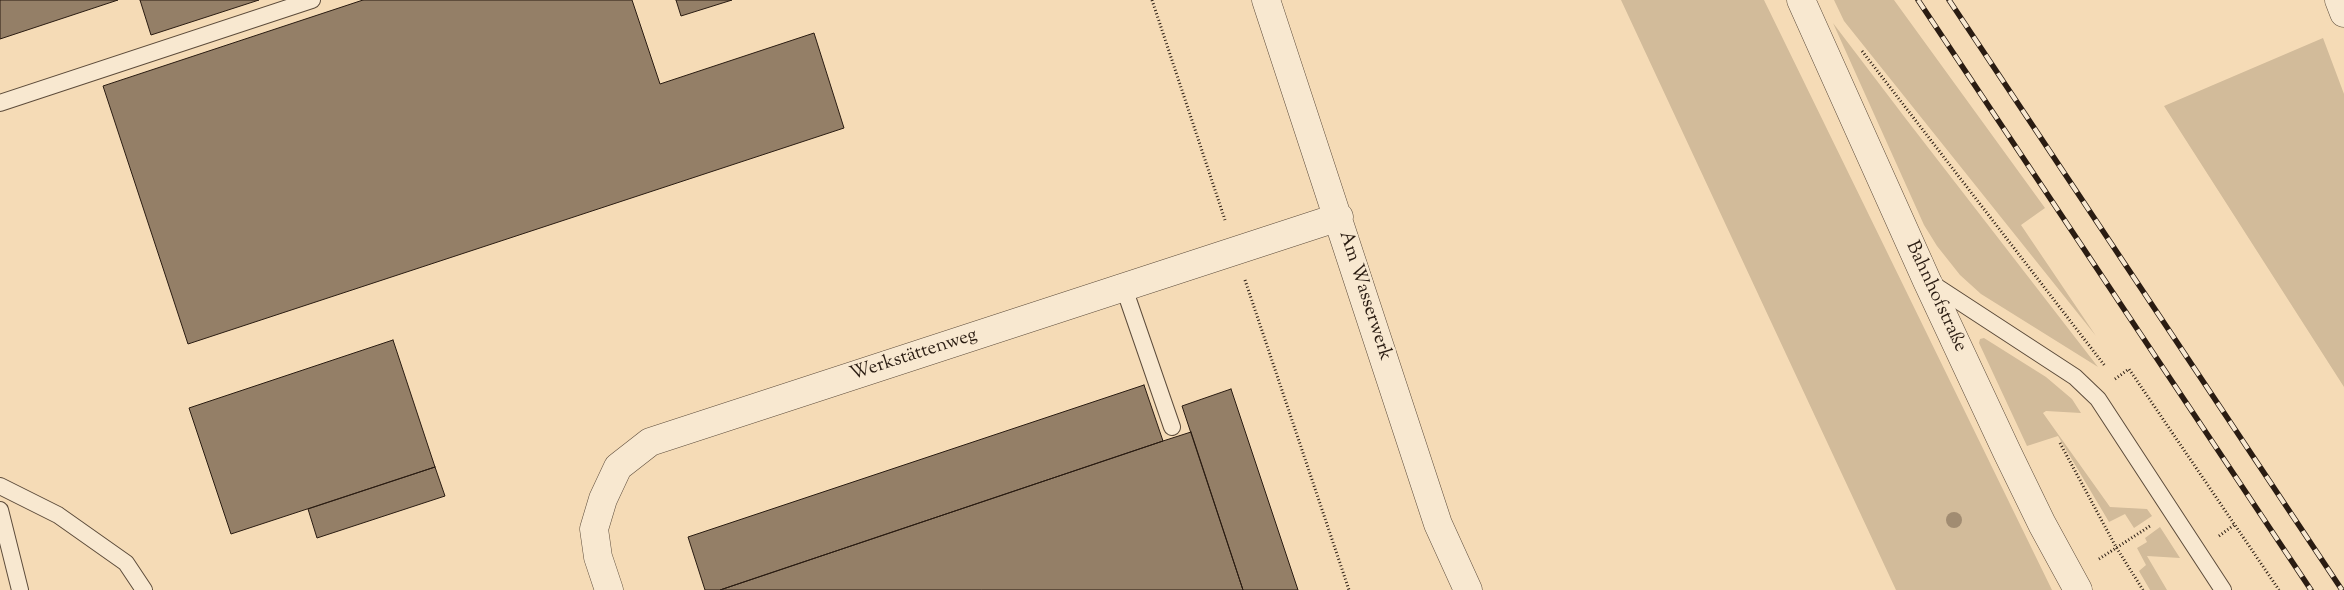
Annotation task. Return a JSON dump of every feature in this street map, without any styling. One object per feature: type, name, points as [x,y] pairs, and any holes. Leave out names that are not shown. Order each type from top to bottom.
[{"type":"street","name":"Am Wasserwerk","points":[[1266,0],[1339,217],[1438,524],[1468,590]]},
{"type":"street","name":"Bahnhofstraße","points":[[1801,0],[1927,280],[2042,524],[2078,590]]},
{"type":"street","points":[[2339,0],[2344,13]]},
{"type":"street","name":"Werkstättenweg","points":[[609,590],[598,557],[594,529],[603,498],[618,467],[650,442],[1339,217]]},
{"type":"lane","points":[[0,103],[312,0]]},
{"type":"lane","points":[[1927,280],[2075,376],[2098,399],[2223,590]]},
{"type":"lane","points":[[1124,288],[1172,427]]},
{"type":"lane","points":[[0,486],[58,515],[126,563],[144,590]]},
{"type":"lane","points":[[0,510],[20,590]]},
{"type":"path","points":[[1152,0],[1349,590]]},
{"type":"path","points":[[1858,46],[2114,379],[2129,369],[2278,590]]},
{"type":"path","points":[[2060,443],[2116,548],[2143,590]]},
{"type":"shaded area","points":[[1621,0],[1764,0],[2052,590],[1896,590]]},
{"type":"shaded area","points":[[1834,0],[1894,0],[2045,208],[2021,225],[2096,336],[1844,21]]},
{"type":"shaded area","points":[[1833,23],[2098,367],[1981,294],[1960,275],[1937,246],[1924,225]]},
{"type":"shaded area","points":[[2323,38],[2344,94],[2344,387],[2164,106]]},
{"type":"shaded area","points":[[1984,338],[2046,377],[2072,399],[2081,413],[2046,411],[2043,413],[2110,507],[2147,509],[2152,516],[2134,528],[2125,514],[2109,522],[2058,436],[2027,446],[1979,343],[1980,339]]},
{"type":"shaded area","points":[[2160,527],[2180,558],[2147,556],[2167,590],[2150,590],[2139,571],[2146,565],[2137,548],[2147,542],[2145,538]]},
{"type":"building","points":[[0,0],[118,0],[0,39]]},
{"type":"building","points":[[140,0],[259,0],[151,35]]},
{"type":"building","points":[[363,0],[632,0],[660,84],[814,33],[844,128],[188,344],[103,86]]},
{"type":"building","points":[[676,0],[732,0],[681,16]]},
{"type":"building","points":[[393,340],[435,467],[231,534],[189,408]]},
{"type":"building","points":[[1144,385],[1163,441],[720,590],[705,590],[688,537]]},
{"type":"building","points":[[1231,389],[1298,590],[1243,590],[1182,406]]},
{"type":"building","points":[[1191,432],[1243,590],[720,590],[1163,441]]},
{"type":"building","points":[[435,467],[445,496],[317,538],[308,509]]},
{"type":"railway","points":[[1918,0],[2311,590]]},
{"type":"railway","points":[[1949,0],[2342,590]]}]
